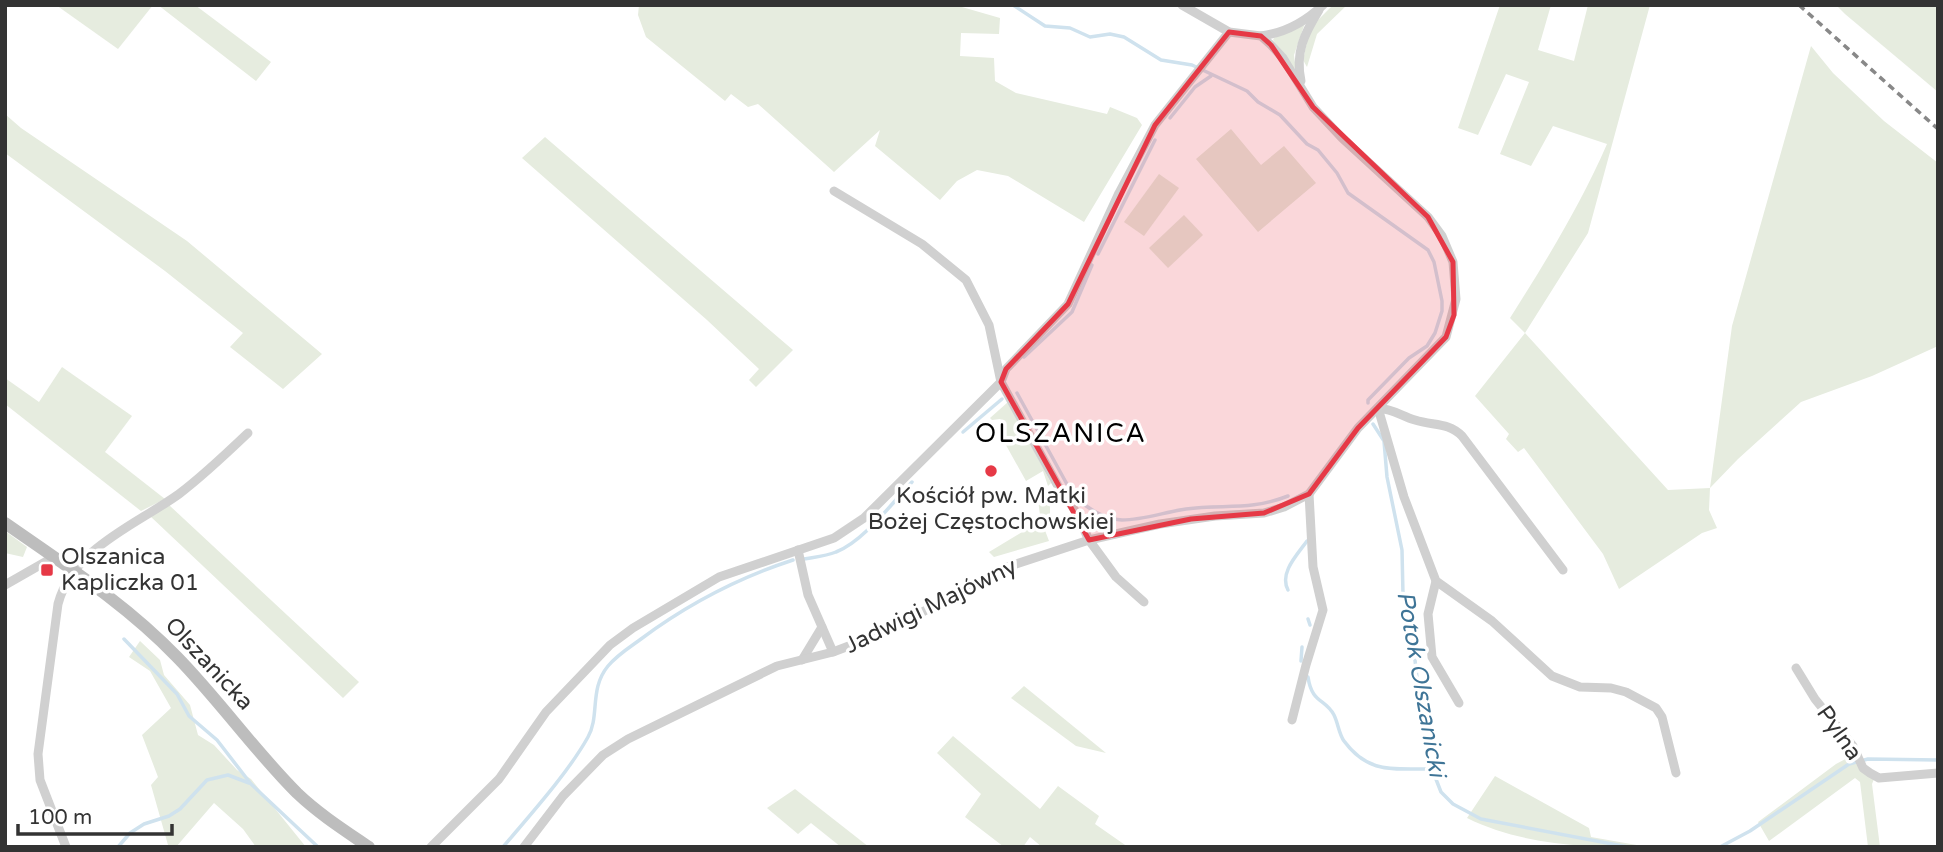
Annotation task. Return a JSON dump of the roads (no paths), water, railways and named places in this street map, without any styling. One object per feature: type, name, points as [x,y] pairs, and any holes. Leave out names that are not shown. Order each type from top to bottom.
[{"type":"street","points":[[1182,5],[1229,32],[1261,36],[1286,30],[1321,8]]},
{"type":"street","points":[[1303,89],[1298,66],[1299,49],[1321,8]]},
{"type":"street","points":[[431,847],[499,779],[546,712],[610,645],[633,628],[719,577],[834,538],[864,518],[1001,382],[1006,369],[1068,304],[1119,193],[1155,125],[1229,32]]},
{"type":"street","name":"Jadwigi Majówny","points":[[524,847],[563,796],[603,755],[628,739],[776,666],[833,652],[883,633],[1007,567],[1089,540],[1191,519],[1264,513],[1284,507],[1309,494],[1358,428],[1446,337],[1456,302],[1453,262],[1443,236],[1428,217],[1342,138],[1313,107],[1283,58],[1261,36]]},
{"type":"street","points":[[834,191],[922,244],[966,280],[989,325],[1001,382],[1058,486],[1074,509],[1089,540],[1116,577],[1144,602]]},
{"type":"street","points":[[1563,570],[1462,436],[1452,427],[1415,420],[1389,408],[1378,408],[1404,497],[1436,581],[1492,621],[1552,676],[1580,687],[1611,688],[1637,697],[1656,708],[1662,717],[1676,773]]},
{"type":"street","points":[[66,847],[40,780],[38,754],[58,604],[63,585],[111,537],[178,495],[248,433]]},
{"type":"street","points":[[1292,720],[1323,610],[1313,567],[1309,494]]},
{"type":"street","name":"Olszanicka","points":[[5,523],[122,606],[177,656],[298,794],[338,827],[369,847]]},
{"type":"street","points":[[798,551],[808,595],[833,652]]},
{"type":"street","points":[[5,585],[54,557]]},
{"type":"street","points":[[1436,581],[1428,614],[1433,656],[1459,703]]},
{"type":"street","points":[[802,660],[822,627]]},
{"type":"street","name":"Pylna","points":[[1796,668],[1815,699],[1853,746],[1863,768],[1879,778],[1938,773]]},
{"type":"waterway","name":"Potok Olszanicki","points":[[1013,5],[1045,26],[1070,28],[1090,37],[1110,34],[1124,37],[1161,60],[1192,65],[1247,91],[1258,102],[1280,115],[1307,144],[1318,150],[1337,173],[1348,193],[1428,250],[1434,262],[1442,301],[1442,311],[1435,333],[1427,346],[1409,358],[1368,403]]},
{"type":"waterway","points":[[1170,118],[1195,87],[1211,76]]},
{"type":"waterway","points":[[1098,254],[1155,140]]},
{"type":"waterway","points":[[1024,357],[1072,312],[1092,265]]},
{"type":"waterway","points":[[1017,393],[1074,497],[1102,515],[1130,520],[1186,509],[1261,504],[1288,496]]},
{"type":"waterway","points":[[963,432],[1002,399]]},
{"type":"waterway","name":"Potok Olszanicki","points":[[1373,424],[1384,441],[1387,477],[1402,550],[1403,595],[1412,635],[1421,711],[1432,769],[1441,792],[1453,804],[1481,819],[1628,847]]},
{"type":"waterway","points":[[804,559],[836,552],[857,540],[912,482]]},
{"type":"waterway","points":[[1288,590],[1287,571],[1307,541]]},
{"type":"waterway","points":[[503,847],[580,751],[592,729],[596,693],[602,675],[612,662],[659,626],[695,603],[753,575],[793,560]]},
{"type":"waterway","points":[[1308,619],[1310,625]]},
{"type":"waterway","points":[[124,639],[177,694],[189,716],[217,740],[251,784],[318,847]]},
{"type":"waterway","points":[[1301,661],[1302,647]]},
{"type":"waterway","points":[[1308,677],[1312,692],[1334,715],[1344,741],[1363,760],[1394,769],[1432,769]]},
{"type":"waterway","name":"Potok Olszanicki","points":[[1720,847],[1750,831],[1849,764],[1868,759],[1938,760]]},
{"type":"waterway","points":[[118,847],[130,833],[144,824],[169,816],[180,809],[207,780],[228,775],[249,783]]},
{"type":"railway","points":[[1799,5],[1938,129]]},
{"type":"place","name":"Kościół pw. Matki Bożej Częstochowskiej","points":[[991,471]]},
{"type":"place","name":"Olszanica Kapliczka 01","points":[[47,570]]},
{"type":"district","name":"OLSZANICA","points":[[1061,433]]}]
